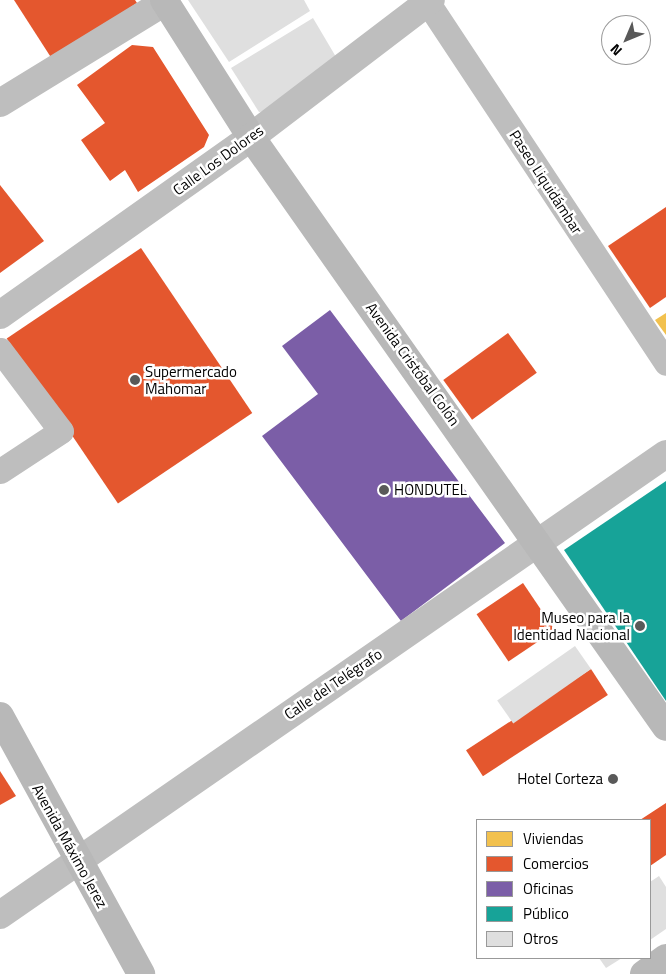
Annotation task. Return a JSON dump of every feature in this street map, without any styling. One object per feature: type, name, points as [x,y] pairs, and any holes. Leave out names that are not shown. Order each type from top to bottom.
[{"type":"main road","name":"Avenida Cristóbal Colón","points":[[164,1],[251,137],[542,544],[666,727]]},
{"type":"main road","name":"Avenida Máximo Jerez","points":[[0,716],[141,974]]},
{"type":"main road","points":[[644,974],[666,958]]},
{"type":"street","points":[[0,103],[164,1]]},
{"type":"street","name":"Calle Los Dolores","points":[[0,315],[251,137],[428,1]]},
{"type":"street","name":"Paseo Liquidámbar","points":[[428,1],[666,364]]},
{"type":"street","points":[[0,350],[61,431],[0,471]]},
{"type":"street","name":"Calle del Telégrafo","points":[[0,915],[77,860],[542,544],[666,454]]},
{"type":"building: Viviendas","points":[[666,313],[666,335],[655,320]]},
{"type":"building: Comercios","points":[[14,0],[135,0],[137,3],[52,59]]},
{"type":"building: Comercios","points":[[132,45],[153,47],[209,135],[204,147],[138,192],[125,170],[110,181],[81,140],[105,123],[77,85]]},
{"type":"building: Comercios","points":[[0,185],[44,241],[0,273]]},
{"type":"building: Comercios","points":[[666,207],[666,297],[650,308],[608,246]]},
{"type":"building: Comercios","name":"Supermercado Mahomar","points":[[141,248],[252,413],[118,504],[7,339]]},
{"type":"building: Comercios","points":[[508,333],[537,373],[472,420],[443,380]]},
{"type":"building: Comercios","points":[[523,583],[555,630],[508,662],[477,614]]},
{"type":"building: Comercios","points":[[591,669],[608,695],[483,776],[466,750]]},
{"type":"building: Comercios","points":[[0,771],[16,796],[0,805]]},
{"type":"building: Comercios","points":[[666,803],[666,855],[651,865],[651,819],[642,819]]},
{"type":"building: Oficinas","name":"HONDUTEL","points":[[330,310],[505,543],[401,621],[262,436],[318,394],[282,346]]},
{"type":"building: Público","name":"Museo para la Identidad Nacional","points":[[666,481],[666,701],[564,550]]},
{"type":"building: Otros","points":[[188,0],[304,0],[310,11],[229,62]]},
{"type":"building: Otros","points":[[313,18],[339,62],[267,111],[259,112],[231,68]]},
{"type":"building: Otros","points":[[575,646],[591,669],[513,723],[497,700]]},
{"type":"building: Otros","points":[[659,876],[666,887],[666,929],[651,939],[651,881]]},
{"type":"building: Otros","points":[[600,959],[620,959],[606,968]]},
{"type":"place","name":"Supermercado Mahomar","points":[[135,380]]},
{"type":"place","name":"HONDUTEL","points":[[384,490]]},
{"type":"place","name":"Museo para la Identidad Nacional","points":[[640,626]]},
{"type":"place","name":"Hotel Corteza","points":[[613,779]]}]
